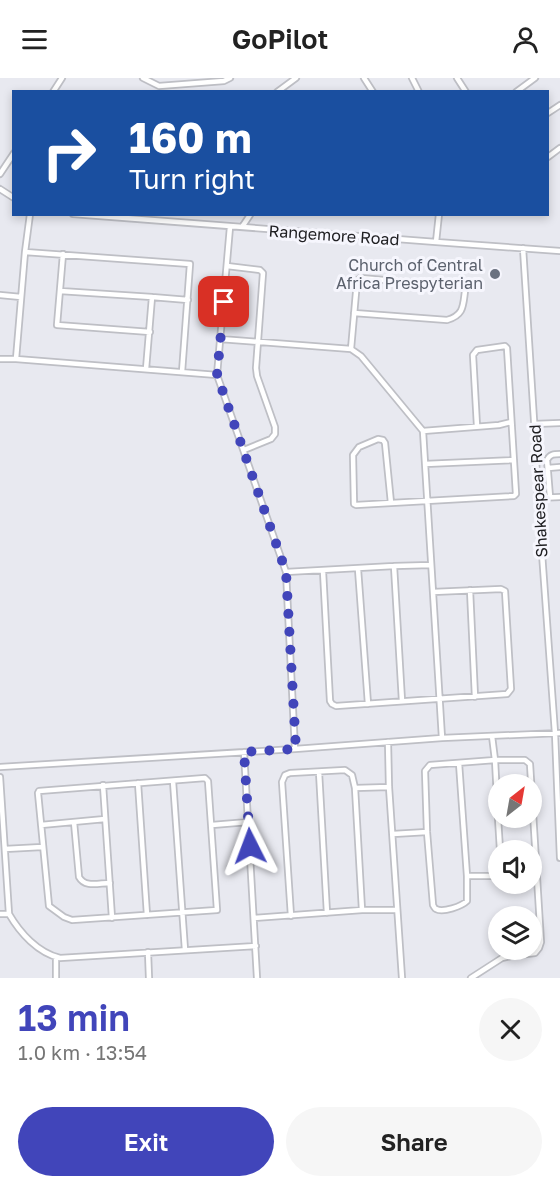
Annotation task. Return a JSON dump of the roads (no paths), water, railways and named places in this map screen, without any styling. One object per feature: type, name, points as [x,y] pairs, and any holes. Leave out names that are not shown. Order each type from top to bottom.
[{"type":"street","points":[[143,78],[159,86],[224,81],[230,78]]},
{"type":"street","points":[[280,90],[296,78]]},
{"type":"street","points":[[519,90],[536,78]]},
{"type":"street","points":[[191,84],[191,90]]},
{"type":"street","points":[[0,174],[12,156]]},
{"type":"street","points":[[16,359],[30,216]]},
{"type":"street","name":"Rangemore Road","points":[[92,216],[436,243],[560,250]]},
{"type":"street","points":[[242,228],[249,216]]},
{"type":"street","points":[[436,243],[438,216]]},
{"type":"street","points":[[230,227],[217,375],[286,572],[296,749]]},
{"type":"street","name":"Shakespear Road","points":[[523,248],[538,498],[558,733],[560,858]]},
{"type":"street","points":[[25,252],[190,264],[182,372]]},
{"type":"street","points":[[63,254],[57,325],[150,332]]},
{"type":"street","points":[[227,266],[260,270],[263,273],[256,373],[275,427],[275,434],[271,439],[244,450]]},
{"type":"street","points":[[351,349],[354,313],[357,281],[360,278],[458,286],[464,288],[465,291],[460,313],[447,320],[354,313]]},
{"type":"street","points":[[60,291],[188,300]]},
{"type":"street","points":[[0,295],[21,297]]},
{"type":"street","points":[[146,369],[152,297]]},
{"type":"street","points":[[220,339],[351,349],[361,356],[423,431],[442,738]]},
{"type":"street","points":[[391,503],[385,442],[378,439],[359,447],[353,455],[354,504],[357,506],[514,496],[517,492],[507,348],[504,346],[477,350],[473,355],[477,426]]},
{"type":"street","points":[[0,359],[217,375]]},
{"type":"street","points":[[423,431],[512,422]]},
{"type":"street","points":[[534,424],[560,423]]},
{"type":"street","points":[[550,497],[547,460],[553,454],[560,454]]},
{"type":"street","points":[[425,464],[514,460]]},
{"type":"street","points":[[548,468],[560,467]]},
{"type":"street","points":[[538,498],[560,497]]},
{"type":"street","points":[[286,572],[431,565]]},
{"type":"street","points":[[394,566],[402,701]]},
{"type":"street","points":[[358,569],[368,704]]},
{"type":"street","points":[[323,571],[330,701],[336,706],[507,694],[511,689],[505,591],[501,589],[433,592]]},
{"type":"street","points":[[470,590],[475,697]]},
{"type":"street","points":[[0,767],[442,738],[558,733]]},
{"type":"street","points":[[492,736],[496,774]]},
{"type":"street","points":[[388,742],[400,978]]},
{"type":"street","points":[[244,752],[258,978]]},
{"type":"street","points":[[459,763],[466,901],[461,906],[439,910],[433,905],[425,771],[430,765],[495,760],[525,760],[530,764],[541,942],[535,953],[502,958],[471,978]]},
{"type":"street","points":[[291,916],[282,782],[285,775],[290,773],[348,771],[352,775],[355,788],[362,910]]},
{"type":"street","points":[[319,772],[327,913]]},
{"type":"street","points":[[0,777],[9,914],[20,931],[46,952],[60,958],[256,946]]},
{"type":"street","points":[[205,778],[207,780],[217,909],[215,911],[72,921],[64,917],[52,909],[48,902],[38,793],[40,790],[138,783],[205,778]]},
{"type":"street","points":[[173,781],[185,950]]},
{"type":"street","points":[[138,783],[147,915]]},
{"type":"street","points":[[103,785],[112,918]]},
{"type":"street","points":[[355,788],[389,787]]},
{"type":"street","points":[[41,825],[105,819]]},
{"type":"street","points":[[74,822],[81,881],[86,884],[110,882]]},
{"type":"street","points":[[212,825],[249,822]]},
{"type":"street","points":[[393,834],[427,832]]},
{"type":"street","points":[[5,849],[42,847]]},
{"type":"street","points":[[466,876],[488,876]]},
{"type":"street","points":[[0,878],[7,878]]},
{"type":"street","points":[[254,918],[362,910],[397,910]]},
{"type":"street","points":[[0,914],[9,914]]},
{"type":"street","points":[[148,952],[149,978]]},
{"type":"street","points":[[56,957],[56,978]]},
{"type":"place","name":"Church of Central Africa Prespyterian","points":[[495,274]]}]
